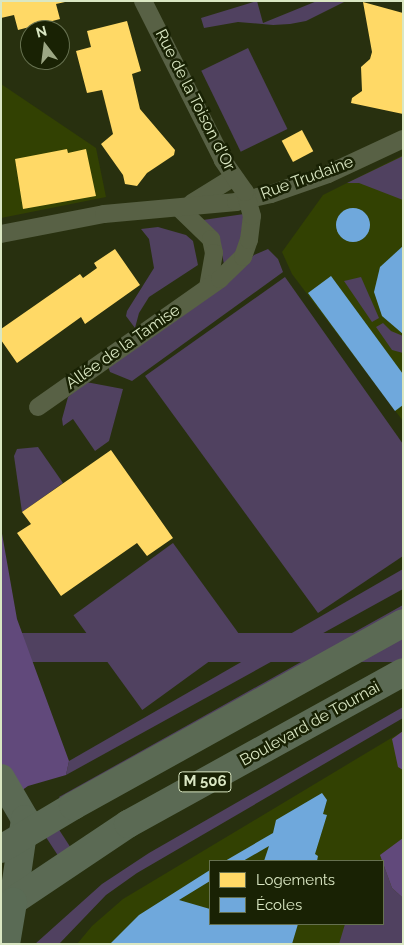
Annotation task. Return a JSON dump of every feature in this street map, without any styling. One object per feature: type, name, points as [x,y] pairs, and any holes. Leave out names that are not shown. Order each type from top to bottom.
[{"type":"highway","points":[[6,944],[7,905]]},
{"type":"main road","name":"M 506","points":[[1,850],[403,623]]},
{"type":"main road","name":"Boulevard de Tournai","points":[[7,905],[128,824],[403,672]]},
{"type":"main road","points":[[1,778],[25,819],[25,835],[7,905]]},
{"type":"street","name":"Rue de la Toison d'Or","points":[[143,1],[247,199]]},
{"type":"street","name":"Rue Trudaine","points":[[1,234],[111,213],[178,208],[247,199],[328,174],[403,139]]},
{"type":"street","name":"Rue Trudaine","points":[[178,208],[202,199],[234,177]]},
{"type":"street","name":"Allée de la Tamise","points":[[38,407],[208,287],[237,263],[246,250],[252,216],[247,199]]},
{"type":"street","points":[[178,208],[211,239],[214,254],[208,287]]},
{"type":"shaded area","points":[[257,1],[263,23],[317,1],[346,1],[306,21],[273,25],[238,22],[204,28],[201,18]]},
{"type":"shaded area","points":[[248,48],[287,129],[241,152],[201,71]]},
{"type":"shaded area","points":[[1,84],[96,148],[106,197],[1,218]]},
{"type":"shaded area","points":[[403,155],[403,421],[292,274],[282,252],[323,195]]},
{"type":"shaded area","points":[[403,156],[403,200],[359,183],[347,183]]},
{"type":"shaded area","points":[[244,214],[239,250],[224,265],[222,253],[203,220]]},
{"type":"shaded area","points":[[158,227],[186,235],[193,241],[198,265],[149,297],[139,313],[135,328],[126,316],[127,311],[154,268],[149,239],[141,229]]},
{"type":"shaded area","points":[[268,249],[278,259],[283,272],[132,381],[110,372],[108,366],[235,275],[254,255]]},
{"type":"shaded area","points":[[285,277],[403,444],[403,556],[318,613],[145,376]]},
{"type":"shaded area","points":[[361,277],[379,318],[372,322],[344,281]]},
{"type":"shaded area","points":[[383,323],[391,331],[403,336],[403,353],[392,350],[376,327]]},
{"type":"shaded area","points":[[86,382],[123,389],[109,441],[95,451],[73,419],[63,426],[62,419],[68,397]]},
{"type":"shaded area","points":[[38,447],[63,483],[22,512],[14,456],[17,449]]},
{"type":"shaded area","points":[[1,528],[17,619],[69,761],[66,775],[28,786],[1,805]]},
{"type":"shaded area","points":[[173,543],[242,638],[142,710],[73,615]]},
{"type":"shaded area","points":[[403,569],[403,589],[66,775],[69,761]]},
{"type":"shaded area","points":[[403,605],[403,612],[62,801],[59,797]]},
{"type":"shaded area","points":[[21,633],[403,633],[403,662],[21,662]]},
{"type":"shaded area","points":[[403,707],[403,718],[137,873],[106,895],[59,944],[35,944],[102,884],[149,853]]},
{"type":"shaded area","points":[[403,731],[403,944],[77,944],[92,926],[123,899]]},
{"type":"shaded area","points":[[403,731],[403,770],[398,767],[392,739]]},
{"type":"shaded area","points":[[56,825],[72,850],[60,858],[43,833]]},
{"type":"shaded area","points":[[403,838],[403,898],[392,888],[384,866],[384,860],[382,860],[380,855]]},
{"type":"shaded area","points":[[384,866],[392,888],[403,898],[403,944],[339,944],[345,925],[384,925]]},
{"type":"building: Logements","points":[[1,1],[65,1],[56,4],[60,19],[20,20],[20,29],[18,30],[14,15],[1,18]]},
{"type":"building: Logements","points":[[363,2],[403,13],[403,114],[351,103],[352,98],[362,91],[361,67],[370,59],[372,52]]},
{"type":"building: Logements","points":[[127,21],[141,71],[132,74],[140,109],[175,150],[174,155],[147,173],[137,186],[125,184],[123,175],[101,144],[113,134],[102,90],[87,93],[76,51],[91,47],[87,31]]},
{"type":"building: Logements","points":[[302,130],[313,151],[293,162],[282,141]]},
{"type":"building: Logements","points":[[67,149],[68,153],[86,149],[96,196],[23,209],[15,159]]},
{"type":"building: Logements","points":[[115,249],[140,285],[85,324],[81,317],[17,363],[1,340],[1,329],[80,274],[83,278],[97,268],[94,263]]},
{"type":"building: Logements","points":[[111,450],[173,538],[147,556],[137,543],[61,596],[17,533],[31,524],[22,512]]},
{"type":"building: Écoles","points":[[353,208],[365,213],[370,225],[365,237],[353,242],[341,237],[336,225],[341,213]]},
{"type":"building: Écoles","points":[[403,246],[403,334],[382,316],[374,292],[380,267]]},
{"type":"building: Écoles","points":[[331,276],[403,374],[403,405],[395,411],[308,293]]},
{"type":"building: Écoles","points":[[322,793],[327,800],[323,814],[327,815],[315,854],[318,856],[317,860],[264,860],[269,846],[245,860],[227,860],[273,833],[276,820]]},
{"type":"building: Écoles","points":[[209,871],[209,882],[179,900],[209,909],[209,925],[298,925],[292,944],[110,944],[139,915]]}]
